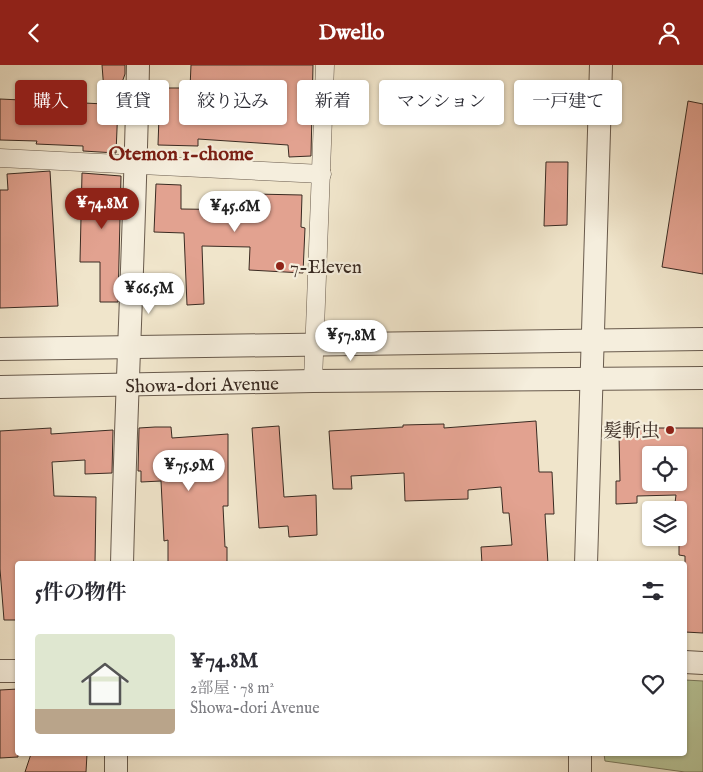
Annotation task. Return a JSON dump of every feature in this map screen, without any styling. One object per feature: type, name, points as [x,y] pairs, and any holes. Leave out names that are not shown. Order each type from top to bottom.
[{"type":"street","points":[[122,561],[138,65]]},
{"type":"street","points":[[313,381],[325,65]]},
{"type":"street","points":[[586,561],[601,65]]},
{"type":"street","points":[[0,158],[322,174]]},
{"type":"street","name":"Showa-dori Avenue","points":[[0,349],[703,339]]},
{"type":"street","name":"Showa-dori Avenue","points":[[0,387],[313,381],[703,377]]},
{"type":"street","points":[[687,662],[703,663]]},
{"type":"street","points":[[0,671],[15,671]]},
{"type":"street","points":[[116,756],[116,772]]},
{"type":"street","points":[[580,756],[580,772]]},
{"type":"green space","points":[[687,680],[703,681],[703,772],[685,772],[605,761],[604,756],[687,756]]},
{"type":"building","points":[[102,65],[125,65],[123,80],[103,80]]},
{"type":"building","points":[[191,65],[313,65],[313,80],[297,80],[297,125],[312,125],[311,156],[289,157],[288,145],[198,139],[198,146],[158,145],[159,125],[169,125],[169,88],[179,88],[179,125],[287,125],[287,80],[190,80]]},
{"type":"building","points":[[0,99],[15,100],[15,125],[87,125],[87,103],[97,104],[97,125],[117,125],[116,153],[83,151],[83,146],[36,144],[37,141],[0,140]]},
{"type":"building","points":[[688,101],[703,104],[703,274],[662,267]]},
{"type":"building","points":[[546,162],[568,162],[567,225],[544,226]]},
{"type":"building","points":[[50,171],[58,306],[0,308],[0,190],[8,190],[7,174]]},
{"type":"building","points":[[82,173],[121,176],[118,302],[100,302],[100,262],[80,262]]},
{"type":"building","points":[[156,184],[181,185],[181,209],[254,210],[254,194],[302,195],[301,227],[305,228],[303,273],[249,270],[250,247],[202,246],[204,304],[187,305],[184,233],[154,232]]},
{"type":"building","points":[[536,421],[539,472],[552,472],[554,514],[545,514],[548,561],[482,561],[481,547],[512,545],[509,513],[503,513],[501,487],[468,490],[468,499],[405,501],[404,473],[351,476],[352,489],[333,489],[329,431],[403,427],[403,425],[444,424],[444,428]]},
{"type":"building","points":[[279,426],[284,497],[316,495],[317,535],[289,537],[288,526],[259,528],[252,428]]},
{"type":"building","points":[[627,426],[644,426],[644,428],[703,428],[703,633],[687,632],[687,561],[685,561],[685,556],[679,555],[679,546],[687,546],[687,501],[675,501],[676,495],[637,496],[637,503],[616,504],[616,481],[620,481],[619,435]]},
{"type":"building","points":[[171,427],[172,438],[228,434],[228,506],[223,506],[227,561],[168,561],[168,540],[164,541],[161,481],[141,482],[141,471],[138,471],[139,428]]},
{"type":"building","points":[[51,428],[51,434],[113,430],[112,473],[85,474],[85,460],[52,462],[54,496],[96,497],[95,561],[15,561],[15,620],[4,620],[0,569],[0,431]]},
{"type":"building","points":[[15,689],[15,756],[18,757],[0,758],[0,690]]},
{"type":"building","points":[[30,756],[87,756],[86,772],[25,772]]},
{"type":"place","name":"7-Eleven","points":[[280,266]]},
{"type":"place","name":"髪斬虫","points":[[670,430]]},
{"type":"district","name":"Otemon 1-chome","points":[[181,153]]}]
